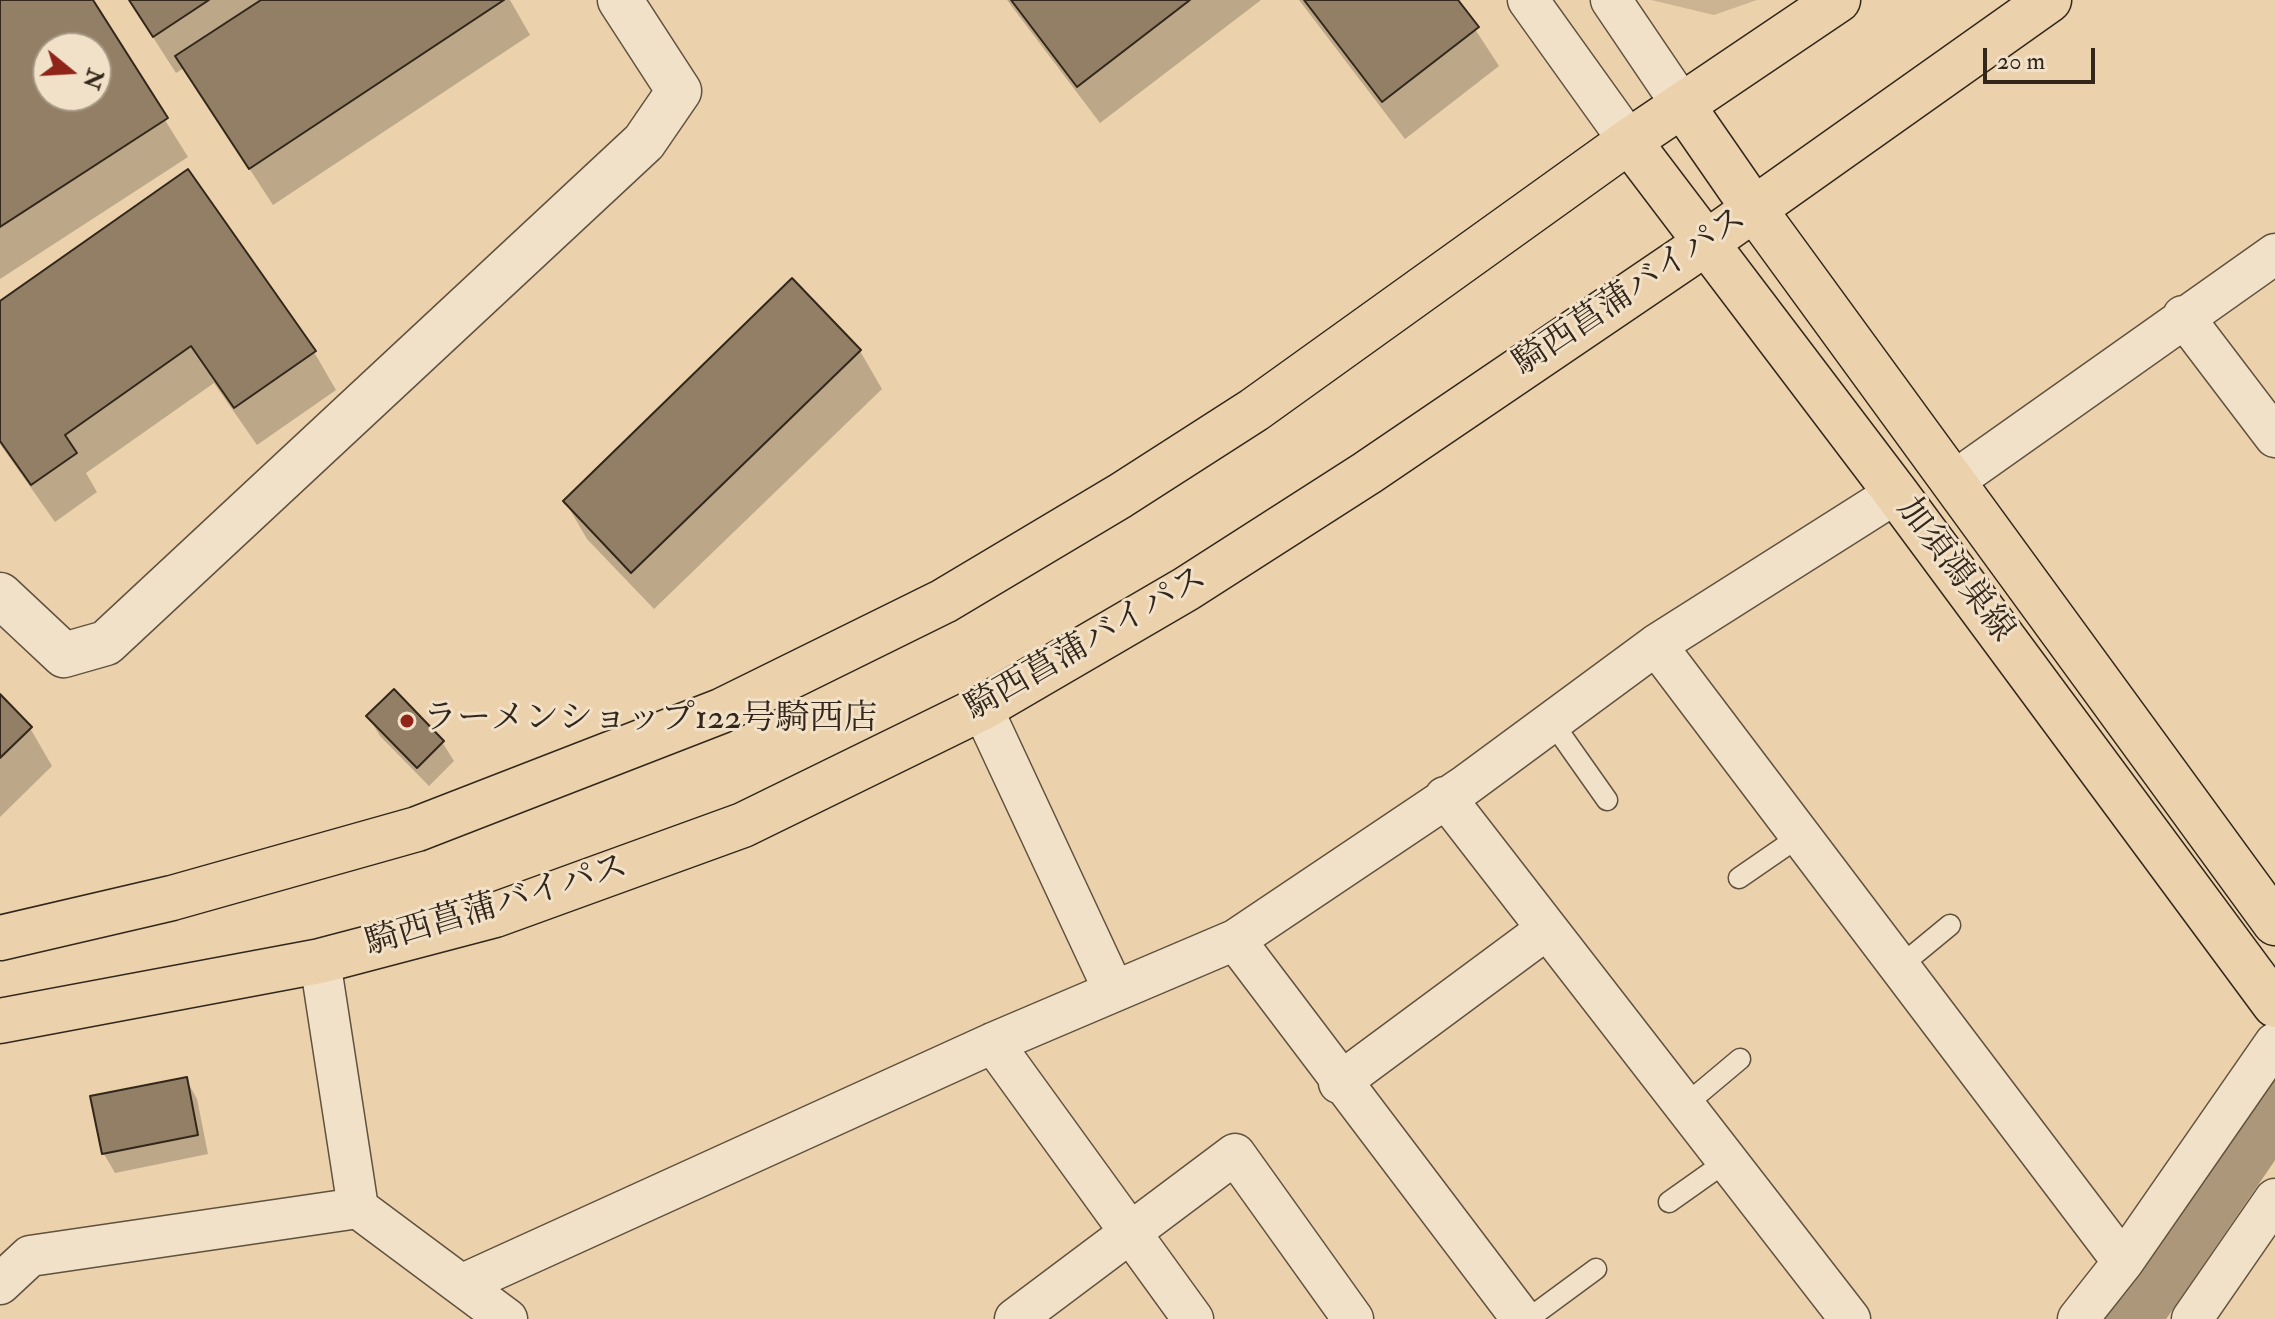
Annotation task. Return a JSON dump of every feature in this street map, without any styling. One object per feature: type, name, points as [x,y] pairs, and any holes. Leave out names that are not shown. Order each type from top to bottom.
[{"type":"main road","points":[[0,938],[172,898],[417,829],[749,697],[944,601],[1120,496],[1254,410],[1629,141],[1838,0]]},
{"type":"main road","name":"騎西菖蒲バイパス","points":[[0,1021],[320,961],[495,915],[743,825],[982,708],[1186,589],[1367,473],[1706,243],[2049,0]]},
{"type":"main road","name":"加須鴻巣線","points":[[1682,105],[1754,209],[2275,923]]},
{"type":"main road","name":"加須鴻巣線","points":[[1629,141],[1896,493],[2275,1005]]},
{"type":"street","points":[[0,595],[64,655],[106,643],[644,142],[679,91],[620,0]]},
{"type":"street","points":[[1528,0],[1629,141]]},
{"type":"street","points":[[1611,0],[1682,105]]},
{"type":"street","points":[[1954,481],[2183,316],[2275,254]]},
{"type":"street","points":[[2183,316],[2275,437]]},
{"type":"street","points":[[463,1284],[993,1043],[1235,940],[1445,797],[1656,645],[1896,493]]},
{"type":"street","points":[[1656,645],[2123,1262]]},
{"type":"street","points":[[982,708],[1114,991]]},
{"type":"street","points":[[1445,797],[1850,1319]]},
{"type":"street","points":[[1339,1083],[1547,929]]},
{"type":"street","points":[[1235,940],[1339,1083],[1522,1319]]},
{"type":"street","points":[[320,961],[358,1208]]},
{"type":"street","points":[[993,1043],[1193,1319]]},
{"type":"street","points":[[2078,1319],[2123,1262],[2275,1043]]},
{"type":"street","points":[[1015,1319],[1235,1154],[1353,1319]]},
{"type":"street","points":[[2192,1319],[2275,1199]]},
{"type":"street","points":[[0,1284],[30,1256],[358,1208],[507,1319]]},
{"type":"lane","points":[[1552,722],[1607,800]]},
{"type":"lane","points":[[1739,878],[1800,836]]},
{"type":"lane","points":[[1899,967],[1950,925]]},
{"type":"lane","points":[[1684,1106],[1740,1059]]},
{"type":"lane","points":[[1669,1202],[1727,1161]]},
{"type":"lane","points":[[1528,1319],[1596,1269]]},
{"type":"shaded area","points":[[1651,0],[1757,0],[1714,15]]},
{"type":"building","points":[[0,0],[93,0],[168,118],[0,227]]},
{"type":"building","points":[[129,0],[209,0],[153,37]]},
{"type":"building","points":[[261,0],[504,0],[249,169],[175,56]]},
{"type":"building","points":[[1011,0],[1190,0],[1077,87]]},
{"type":"building","points":[[1304,0],[1458,0],[1479,27],[1382,102]]},
{"type":"building","points":[[188,169],[316,351],[234,408],[191,346],[65,435],[77,453],[31,485],[0,441],[0,301]]},
{"type":"building","points":[[792,278],[861,350],[631,573],[563,501]]},
{"type":"building","points":[[394,689],[444,741],[417,768],[366,716]]},
{"type":"building","points":[[0,694],[32,727],[0,758]]},
{"type":"building","points":[[187,1077],[198,1135],[102,1154],[90,1096]]},
{"type":"waterway","points":[[2125,1319],[2275,1100]]},
{"type":"place","name":"ラーメンショップ122号騎西店","points":[[407,721]]}]
